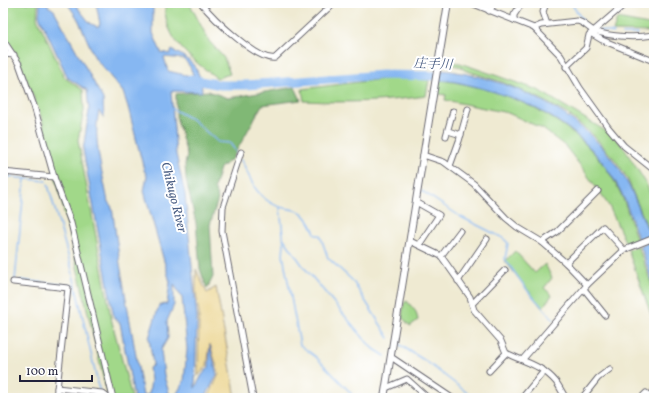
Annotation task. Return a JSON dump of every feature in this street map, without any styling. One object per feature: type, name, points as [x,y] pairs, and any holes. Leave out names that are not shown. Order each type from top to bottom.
[{"type":"street","points":[[201,3],[238,39],[264,56],[272,59],[275,58],[334,3]]},
{"type":"street","points":[[384,398],[448,3]]},
{"type":"street","points":[[471,3],[489,11],[530,25],[534,28],[561,56],[566,67],[608,127],[624,146],[654,170]]},
{"type":"street","points":[[489,11],[494,3]]},
{"type":"street","points":[[514,20],[514,15],[522,3]]},
{"type":"street","points":[[546,3],[543,12],[547,24]]},
{"type":"street","points":[[566,67],[586,48],[589,35],[626,3]]},
{"type":"street","points":[[534,28],[547,24],[581,22],[595,31],[602,40],[651,60]]},
{"type":"street","points":[[595,31],[619,35],[654,35]]},
{"type":"street","points":[[3,40],[14,55],[34,106],[54,177],[70,223],[113,398]]},
{"type":"street","points":[[3,54],[14,55]]},
{"type":"street","points":[[450,166],[461,136],[468,109]]},
{"type":"street","points":[[453,111],[447,133],[461,136]]},
{"type":"street","points":[[241,152],[222,207],[222,230],[253,398]]},
{"type":"street","points":[[423,155],[434,158],[450,166],[480,189],[517,227],[542,242],[566,263],[586,287],[605,315]]},
{"type":"street","points":[[3,172],[54,177]]},
{"type":"street","points":[[542,242],[557,232],[598,191]]},
{"type":"street","points":[[416,202],[439,215],[419,245]]},
{"type":"street","points":[[566,263],[603,227],[624,250]]},
{"type":"street","points":[[441,256],[460,231]]},
{"type":"street","points":[[523,359],[586,287],[624,250],[654,238]]},
{"type":"street","points":[[458,281],[487,239]]},
{"type":"street","points":[[410,241],[441,256],[470,297],[474,310],[501,341],[506,353],[523,359],[544,371],[557,383],[566,398]]},
{"type":"street","points":[[472,304],[505,270]]},
{"type":"street","points":[[12,282],[68,288],[56,398]]},
{"type":"street","points":[[489,371],[506,353]]},
{"type":"street","points":[[391,357],[452,398]]},
{"type":"street","points":[[582,398],[598,378],[610,369]]},
{"type":"street","points":[[522,398],[544,371]]},
{"type":"street","points":[[386,388],[407,379],[414,373]]},
{"type":"street","points":[[407,379],[428,398]]},
{"type":"street","points":[[57,388],[100,394],[108,398]]},
{"type":"street","points":[[641,398],[646,393],[650,396],[654,391]]},
{"type":"green space","points":[[3,3],[38,3],[37,18],[65,78],[83,90],[84,110],[78,140],[112,322],[132,398],[108,398],[42,119],[16,53],[3,36]]},
{"type":"green space","points":[[165,3],[187,3],[191,6],[209,41],[224,58],[230,74],[217,78],[180,47],[169,27]]},
{"type":"green space","points":[[617,19],[654,26],[654,32],[613,31]]},
{"type":"green space","points":[[445,61],[460,63],[538,90],[614,136],[624,148],[646,183],[654,203],[654,235],[651,236],[627,178],[616,161],[593,135],[569,115],[541,99],[502,82],[464,70],[462,67],[444,63]]},
{"type":"green space","points":[[392,78],[429,80],[426,96],[365,102],[304,101],[302,89]]},
{"type":"green space","points":[[440,80],[467,85],[519,101],[544,113],[567,128],[587,146],[605,166],[622,196],[637,241],[627,246],[609,206],[565,146],[543,129],[508,113],[445,100],[446,95],[438,94]]},
{"type":"green space","points":[[295,87],[301,100],[262,105],[232,159],[220,168],[214,188],[218,199],[210,225],[213,277],[207,289],[200,269],[196,223],[186,180],[185,164],[187,155],[176,116],[176,94],[208,91],[228,98]]},
{"type":"green space","points":[[638,246],[654,291],[654,323],[628,250]]},
{"type":"green space","points":[[515,251],[535,273],[545,264],[552,278],[544,288],[552,295],[542,308],[505,261]]},
{"type":"green space","points":[[407,301],[416,312],[418,320],[410,326],[402,317],[404,303]]},
{"type":"sand","points":[[196,269],[207,293],[216,287],[236,398],[208,398],[219,374],[210,344],[207,366],[198,376],[199,314],[196,292]]},
{"type":"water","name":"Chikugo River","points":[[40,3],[48,3],[48,6],[54,10],[103,99],[104,118],[99,111],[97,122],[97,145],[108,202],[112,207],[120,264],[143,396],[149,394],[151,380],[149,368],[153,365],[149,338],[159,305],[167,304],[170,282],[144,191],[147,176],[144,170],[123,92],[95,58],[78,19],[67,3],[74,3],[90,23],[98,27],[100,24],[96,3],[153,3],[153,33],[161,52],[170,54],[172,50],[185,58],[194,66],[200,77],[202,92],[171,91],[176,154],[185,194],[197,317],[195,388],[202,375],[209,367],[210,345],[217,375],[205,398],[134,398],[120,323],[114,318],[83,150],[89,111],[87,90],[68,78],[39,16]],"holes":[[[164,57],[184,59],[190,67],[194,77],[168,71]],[[174,284],[182,298],[187,349],[184,381],[176,395],[170,396],[164,376],[161,350],[168,338],[167,321],[174,305]]]},
{"type":"water","points":[[442,70],[468,74],[518,90],[542,101],[585,131],[604,149],[625,178],[651,237],[639,242],[628,208],[619,188],[603,164],[586,143],[565,126],[544,112],[520,101],[495,92],[441,79]]},
{"type":"water","points":[[653,241],[654,245],[654,287],[640,245]]},
{"type":"waterway","points":[[571,3],[583,21]]},
{"type":"waterway","points":[[598,30],[614,33]]},
{"type":"waterway","points":[[622,34],[638,34]]},
{"type":"waterway","name":"庄手川","points":[[190,79],[221,85],[245,85],[382,75],[452,76]]},
{"type":"waterway","points":[[171,108],[193,120],[218,142],[230,143],[238,155]]},
{"type":"waterway","points":[[241,160],[255,187],[262,196],[276,206],[298,211],[307,218],[316,235],[320,235],[328,258],[352,280],[389,338]]},
{"type":"waterway","points":[[3,176],[46,181]]},
{"type":"waterway","points":[[15,280],[25,179]]},
{"type":"waterway","points":[[48,185],[71,266],[101,398]]},
{"type":"waterway","points":[[422,191],[461,217],[503,238],[508,243],[505,259],[528,291],[554,320]]},
{"type":"waterway","points":[[280,208],[284,244],[283,255],[300,345],[316,357],[354,398]]},
{"type":"waterway","points":[[284,239],[303,266],[371,347],[385,356]]},
{"type":"waterway","points":[[20,280],[76,286]]},
{"type":"waterway","points":[[397,343],[427,362],[474,398]]}]
